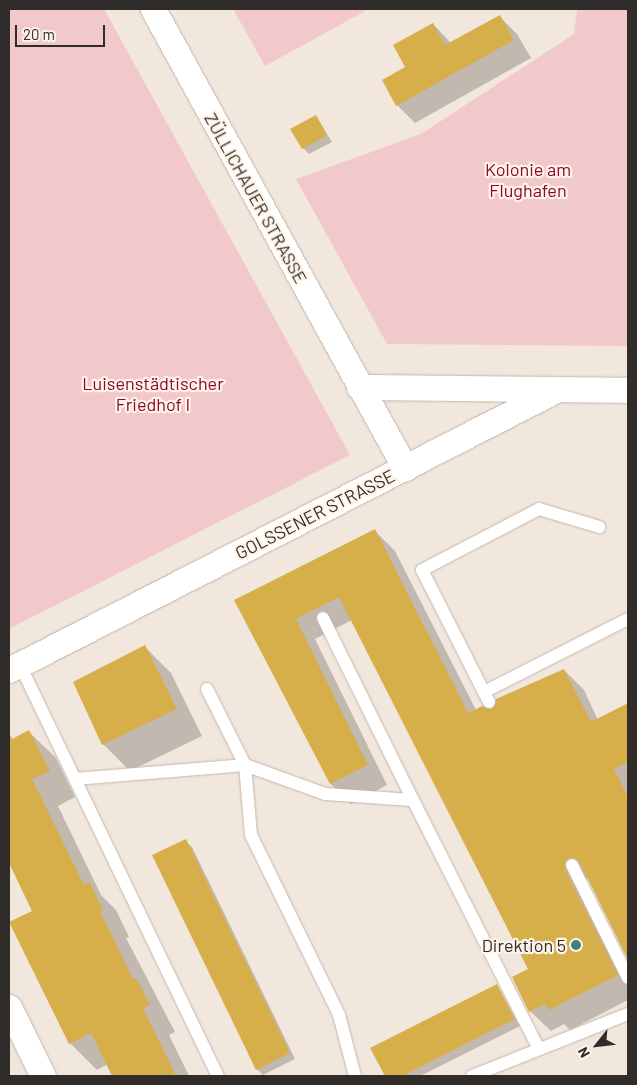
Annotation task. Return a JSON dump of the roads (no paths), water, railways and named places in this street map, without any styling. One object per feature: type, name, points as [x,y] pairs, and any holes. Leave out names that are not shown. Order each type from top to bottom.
[{"type":"street","name":"ZÜLLICHAUER STRASSE","points":[[153,9],[359,387],[406,468]]},
{"type":"street","points":[[359,387],[556,390]]},
{"type":"street","name":"GOLSSENER STRASSE","points":[[14,667],[556,390],[628,390]]},
{"type":"street","points":[[9,1007],[43,1076]]},
{"type":"lane","points":[[599,527],[539,509],[422,570],[487,697],[628,619]]},
{"type":"lane","points":[[323,618],[540,1049]]},
{"type":"lane","points":[[14,667],[75,779],[218,1076]]},
{"type":"lane","points":[[207,689],[245,766],[251,835],[340,1016],[355,1076]]},
{"type":"lane","points":[[75,779],[245,766],[326,794],[413,800]]},
{"type":"lane","points":[[572,865],[628,978]]},
{"type":"lane","points":[[472,1076],[492,1073],[540,1049],[628,1014]]},
{"type":"place","name":"Direktion 5","points":[[576,945]]},
{"type":"park label","name":"Kolonie am Flughafen","points":[[528,180]]},
{"type":"park label","name":"Luisenstädtischer Friedhof I","points":[[153,394]]}]
